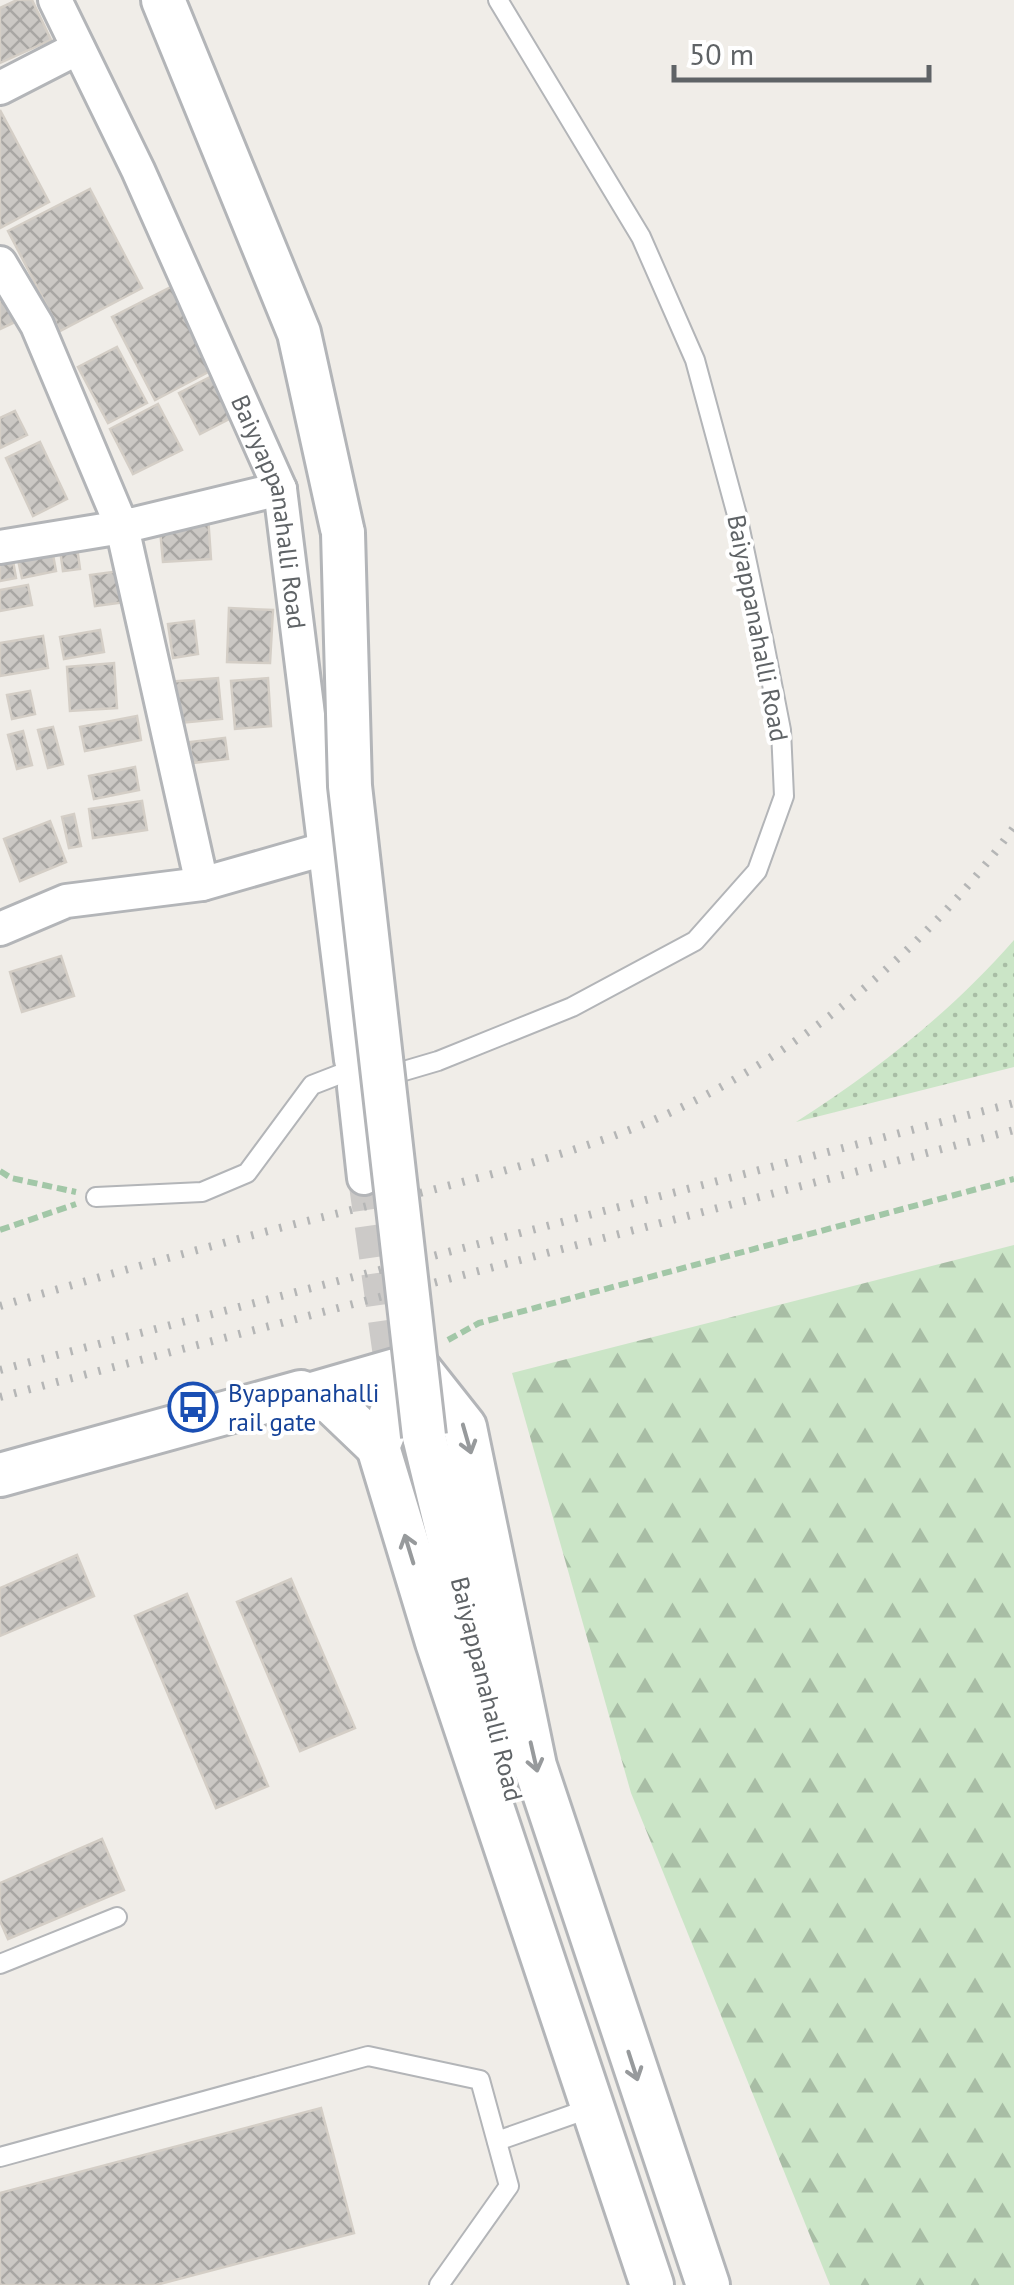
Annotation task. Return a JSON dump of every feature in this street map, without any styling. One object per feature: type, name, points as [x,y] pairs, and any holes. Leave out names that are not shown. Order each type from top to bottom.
[{"type":"street","name":"Baiyyappanahalli Road","points":[[54,0],[138,170],[280,489],[328,848],[349,1073],[364,1178]]},
{"type":"street","name":"Baiyappanahalli Road","points":[[163,0],[299,332],[343,533],[350,786],[424,1436],[507,1775],[675,2285]]},
{"type":"street","points":[[0,88],[78,48]]},
{"type":"street","points":[[0,263],[37,325],[122,527],[202,884]]},
{"type":"street","points":[[0,547],[122,527],[280,489]]},
{"type":"street","points":[[0,929],[66,901],[202,884],[328,848]]},
{"type":"street","points":[[302,1392],[332,1402],[378,1447],[400,1379]]},
{"type":"street","points":[[0,1474],[302,1392],[400,1379],[466,1427],[535,1766],[708,2285]]},
{"type":"street","name":"Baiyappanahalli Road","points":[[378,1447],[437,1642],[652,2285]]},
{"type":"lane","name":"Baiyappanahalli Road","points":[[349,1073],[387,1076],[438,1062],[572,1007],[695,940],[756,871],[784,796],[778,713],[737,515],[695,360],[634,223],[498,0]]},
{"type":"lane","points":[[96,1197],[202,1192],[247,1173],[312,1085],[349,1073]]},
{"type":"lane","points":[[0,1964],[117,1917]]},
{"type":"lane","points":[[0,2157],[368,2056],[480,2080],[508,2186],[440,2285]]},
{"type":"lane","points":[[497,2141],[591,2108]]},
{"type":"path","points":[[0,1171],[11,1178],[96,1197]]},
{"type":"path","points":[[400,1379],[479,1323],[1014,1180]]},
{"type":"path","points":[[0,1230],[96,1197]]},
{"type":"green space","points":[[1014,940],[1014,1067],[796,1122],[911,1039]]},
{"type":"green space","points":[[1014,1245],[1014,2285],[830,2285],[631,1793],[512,1373]]},
{"type":"building","points":[[17,0],[32,0],[51,40],[0,63],[0,8]]},
{"type":"building","points":[[0,110],[49,202],[0,228]]},
{"type":"building","points":[[90,189],[142,288],[60,331],[8,231]]},
{"type":"building","points":[[0,268],[24,318],[0,329]]},
{"type":"building","points":[[171,287],[214,369],[155,400],[112,317]]},
{"type":"building","points":[[117,347],[147,403],[108,423],[78,367]]},
{"type":"building","points":[[216,374],[237,415],[200,434],[179,393]]},
{"type":"building","points":[[158,404],[182,450],[133,474],[110,429]]},
{"type":"building","points":[[15,411],[27,435],[0,448],[0,418]]},
{"type":"building","points":[[40,442],[67,499],[33,516],[6,458]]},
{"type":"building","points":[[208,516],[211,559],[163,562],[159,519]]},
{"type":"building","points":[[76,540],[80,569],[63,571],[59,542]]},
{"type":"building","points":[[51,544],[56,571],[22,578],[16,551]]},
{"type":"building","points":[[11,549],[16,578],[0,581],[0,551]]},
{"type":"building","points":[[121,571],[126,602],[95,606],[90,575]]},
{"type":"building","points":[[28,585],[32,605],[0,611],[0,590]]},
{"type":"building","points":[[229,608],[273,610],[270,663],[227,662]]},
{"type":"building","points":[[194,621],[198,654],[173,658],[168,624]]},
{"type":"building","points":[[100,630],[104,652],[64,659],[60,637]]},
{"type":"building","points":[[43,636],[48,668],[0,676],[0,643]]},
{"type":"building","points":[[114,663],[117,708],[70,711],[67,667]]},
{"type":"building","points":[[218,678],[222,719],[170,724],[167,682]]},
{"type":"building","points":[[268,678],[271,726],[235,729],[231,681]]},
{"type":"building","points":[[30,691],[35,714],[12,719],[7,695]]},
{"type":"building","points":[[137,716],[141,740],[85,751],[80,727]]},
{"type":"building","points":[[53,727],[63,764],[48,768],[38,730]]},
{"type":"building","points":[[23,731],[32,765],[17,769],[8,735]]},
{"type":"building","points":[[225,738],[228,759],[192,763],[190,742]]},
{"type":"building","points":[[135,767],[139,790],[94,799],[89,776]]},
{"type":"building","points":[[142,801],[147,830],[93,838],[89,809]]},
{"type":"building","points":[[74,814],[81,846],[69,848],[62,817]]},
{"type":"building","points":[[50,821],[66,862],[20,881],[4,839]]},
{"type":"building","points":[[61,956],[74,996],[22,1012],[10,972]]},
{"type":"building","points":[[77,1555],[94,1596],[0,1636],[0,1588]]},
{"type":"building","points":[[291,1579],[355,1728],[300,1751],[237,1602]]},
{"type":"building","points":[[187,1594],[268,1786],[216,1808],[135,1616]]},
{"type":"building","points":[[102,1839],[124,1890],[8,1939],[0,1921],[0,1883]]},
{"type":"building","points":[[321,2108],[354,2233],[156,2285],[0,2285],[0,2193]]},
{"type":"tunnel","points":[[364,1178],[392,1377]]},
{"type":"railway","points":[[0,1306],[500,1172],[580,1148],[677,1110],[787,1047],[888,968],[934,923],[1014,827]]},
{"type":"railway","points":[[0,1370],[1014,1103]]},
{"type":"railway","points":[[0,1397],[1014,1130]]},
{"type":"place","name":"Byappanahalli rail gate","points":[[193,1407]]}]
